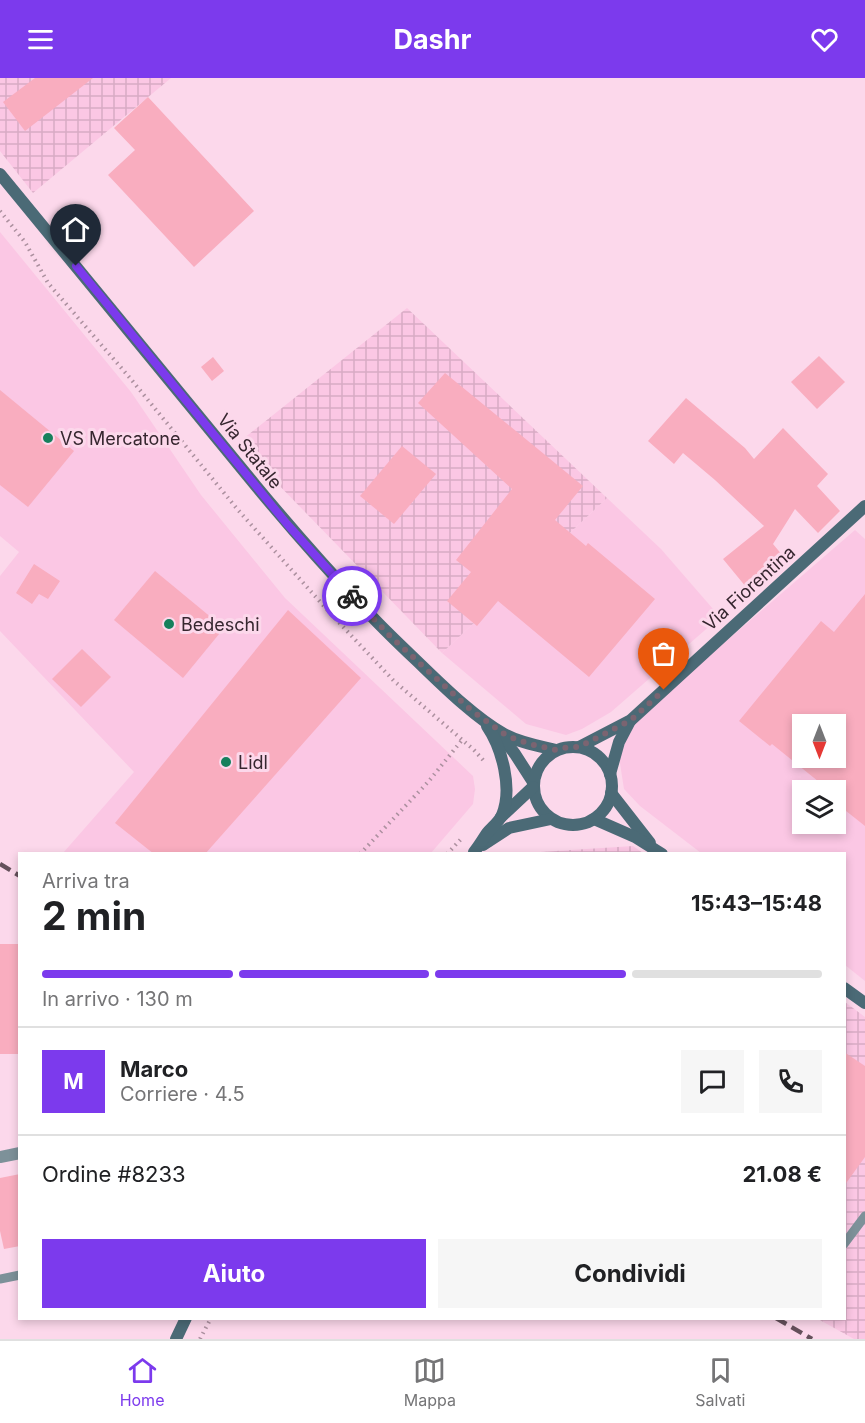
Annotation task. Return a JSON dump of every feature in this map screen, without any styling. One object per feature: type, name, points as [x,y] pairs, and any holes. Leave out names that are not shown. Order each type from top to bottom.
[{"type":"main road","name":"Via Statale","points":[[0,174],[298,536],[391,637],[481,717],[507,736],[556,750],[579,747]]},
{"type":"main road","name":"Via Fiorentina","points":[[579,747],[631,720],[865,506]]},
{"type":"main road","points":[[481,717],[499,747],[503,760],[506,787],[501,817]]},
{"type":"main road","name":"Via Fiorentina","points":[[610,774],[620,742],[631,720]]},
{"type":"main road","name":"Via Statale","points":[[496,729],[516,754],[533,784],[537,802],[551,819]]},
{"type":"main road","points":[[475,852],[509,828],[551,819],[573,825],[594,819],[602,812],[611,793],[612,784],[608,768],[599,757],[579,747]]},
{"type":"main road","points":[[475,852],[501,817],[533,784],[541,763],[556,750]]},
{"type":"main road","points":[[611,793],[658,851]]},
{"type":"main road","points":[[594,819],[635,837],[658,851]]},
{"type":"main road","points":[[846,989],[865,1003]]},
{"type":"main road","points":[[176,1339],[185,1320]]},
{"type":"street","points":[[0,1157],[18,1153]]},
{"type":"lane","points":[[846,1241],[865,1216]]},
{"type":"lane","points":[[0,1279],[18,1275]]},
{"type":"path","points":[[0,211],[25,242],[48,283],[238,510],[394,681],[474,750],[483,759],[487,768]]},
{"type":"path","points":[[362,852],[429,782],[462,740]]},
{"type":"path","points":[[449,852],[462,838]]},
{"type":"path","points":[[200,1339],[210,1320]]},
{"type":"shaded area","points":[[0,78],[171,78],[33,193],[0,151]]},
{"type":"shaded area","points":[[0,232],[131,392],[201,495],[285,598],[473,776],[475,789],[473,804],[432,852],[64,852],[134,772],[0,631],[0,576],[19,552],[0,536]]},
{"type":"shaded area","points":[[407,308],[607,498],[442,653],[238,443]]},
{"type":"shaded area","points":[[607,498],[661,549],[720,617],[611,712],[582,729],[566,735],[526,724],[442,653]]},
{"type":"shaded area","points":[[855,530],[865,539],[865,981],[846,966],[846,852],[700,852],[640,806],[624,789],[619,757],[635,720]]},
{"type":"shaded area","points":[[633,846],[642,852],[540,852]]},
{"type":"shaded area","points":[[846,1003],[865,1017],[865,1339],[854,1339],[820,1320],[846,1320]]},
{"type":"building","points":[[35,78],[93,78],[25,131],[3,102]]},
{"type":"building","points":[[148,97],[254,211],[194,267],[108,175],[135,150],[114,128]]},
{"type":"building","points":[[819,356],[845,382],[817,409],[791,382]]},
{"type":"building","points":[[213,357],[224,371],[212,381],[201,367]]},
{"type":"building","points":[[445,373],[583,486],[555,520],[586,546],[588,543],[655,599],[589,677],[498,601],[477,626],[447,601],[471,572],[456,560],[512,489],[418,403]]},
{"type":"building","points":[[0,390],[74,451],[28,507],[0,485]]},
{"type":"building","points":[[686,398],[745,448],[754,459],[783,428],[828,474],[817,486],[840,511],[818,533],[795,509],[773,544],[788,562],[751,593],[723,559],[764,526],[683,453],[674,464],[648,441]]},
{"type":"building","points":[[402,446],[436,474],[394,524],[360,496]]},
{"type":"building","points":[[34,564],[60,581],[48,599],[39,594],[32,604],[16,593]]},
{"type":"building","name":"Bedeschi","points":[[155,571],[224,628],[183,678],[114,620]]},
{"type":"building","points":[[865,594],[865,826],[846,811],[846,780],[817,780],[802,768],[846,768],[846,714],[792,714],[792,760],[739,721],[821,621],[834,632]]},
{"type":"building","name":"Lidl","points":[[288,610],[361,678],[207,852],[151,852],[115,823]]},
{"type":"building","points":[[82,649],[111,677],[81,707],[52,679]]},
{"type":"building","points":[[0,944],[18,944],[18,1054],[0,1054]]},
{"type":"building","points":[[846,1053],[865,1066],[865,1157],[846,1183]]},
{"type":"building","points":[[18,1174],[18,1246],[4,1249],[0,1231],[0,1178]]},
{"type":"railway","points":[[0,864],[18,875]]},
{"type":"railway","points":[[779,1320],[812,1339]]},
{"type":"way so far","points":[[352,596],[391,637],[471,710],[507,736],[530,744],[556,750],[579,747],[631,720],[664,690]]},
{"type":"place","name":"VS Mercatone","points":[[48,438]]},
{"type":"place","name":"Bedeschi","points":[[169,624]]},
{"type":"place","name":"Lidl","points":[[226,762]]},
{"type":"route","points":[[76,266],[287,524],[352,596]]}]
